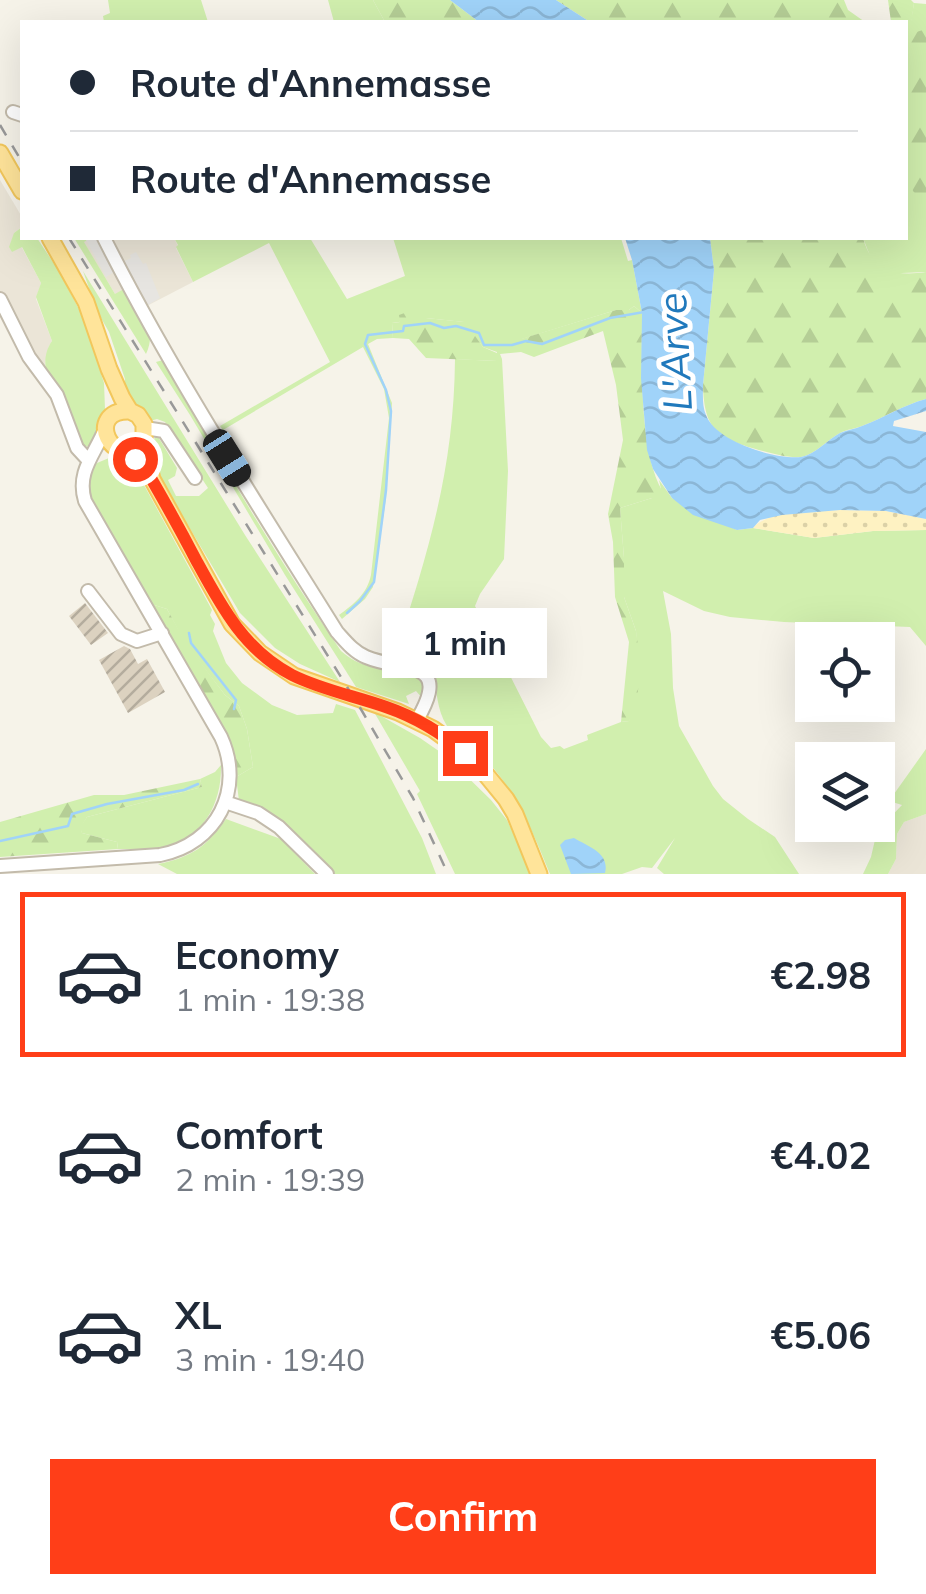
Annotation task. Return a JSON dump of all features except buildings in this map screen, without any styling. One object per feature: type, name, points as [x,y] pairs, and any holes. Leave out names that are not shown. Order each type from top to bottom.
[{"type":"main road","points":[[0,154],[20,188]]},
{"type":"main road","points":[[51,240],[86,302],[122,398],[130,411],[142,419],[152,480]]},
{"type":"main road","points":[[109,369],[109,441],[152,480],[232,624],[281,668],[306,681],[417,720],[459,748],[492,781],[515,814],[540,874]]},
{"type":"main road","points":[[108,423],[119,411],[130,411]]},
{"type":"main road","points":[[122,449],[136,447],[144,434]]},
{"type":"street","points":[[106,240],[159,354],[337,632],[356,652],[409,666],[427,678],[429,696],[417,720]]},
{"type":"street","points":[[0,299],[30,357],[57,395],[76,448],[88,461]]},
{"type":"street","points":[[0,866],[180,850],[199,838],[215,820],[226,802],[231,782],[228,752],[216,728],[85,500],[82,478],[108,423]]},
{"type":"street","points":[[144,434],[164,431],[194,478]]},
{"type":"street","points":[[88,461],[122,449]]},
{"type":"street","points":[[88,591],[121,634],[136,641],[162,633]]},
{"type":"street","points":[[226,802],[280,826],[327,874]]},
{"type":"shaded area","points":[[0,180],[20,214],[20,228],[14,233],[41,283],[36,299],[52,341],[44,384],[29,371],[0,316]]},
{"type":"shaded area","points":[[86,240],[105,240],[118,264],[136,252],[146,263],[160,298],[141,309],[119,269],[106,277]]},
{"type":"shaded area","points":[[175,240],[193,282],[141,309],[115,294],[83,241]]},
{"type":"shaded area","points":[[926,814],[926,874],[888,874],[896,859],[897,834],[904,822]]},
{"type":"green space","points":[[108,0],[201,0],[207,20],[104,20],[103,16],[110,13]]},
{"type":"green space","points":[[328,0],[373,0],[384,20],[333,20]]},
{"type":"green space","points":[[373,0],[450,0],[476,20],[384,20]]},
{"type":"green space","points":[[556,0],[844,0],[848,10],[862,20],[587,20]]},
{"type":"green space","points":[[888,0],[911,0],[914,3],[910,34],[926,29],[926,205],[908,179],[908,20],[891,20]]},
{"type":"green space","points":[[914,3],[926,4],[926,272],[847,282],[872,261],[864,240],[908,240],[909,34]]},
{"type":"green space","points":[[20,228],[20,240],[38,240],[82,315],[104,383],[105,409],[89,447],[79,444],[46,370],[46,355],[52,341],[36,297],[41,283],[22,247],[12,252],[9,247]]},
{"type":"green space","points":[[75,240],[88,240],[84,242],[115,294],[129,286],[149,327],[146,354]]},
{"type":"green space","points":[[175,240],[311,240],[347,299],[405,276],[394,240],[622,240],[628,261],[632,260],[642,313],[634,306],[616,310],[522,339],[521,352],[500,354],[508,471],[504,559],[475,606],[541,737],[551,748],[564,749],[588,740],[587,735],[629,721],[637,646],[624,597],[620,508],[652,498],[661,489],[659,480],[672,498],[737,530],[753,528],[814,538],[926,530],[926,646],[910,627],[895,626],[895,622],[795,622],[730,617],[704,611],[663,591],[679,726],[723,799],[775,837],[799,874],[664,874],[657,868],[675,838],[652,868],[622,874],[550,874],[505,783],[483,757],[447,726],[432,673],[420,664],[394,658],[437,511],[450,438],[455,359],[496,361],[497,352],[483,347],[464,322],[426,318],[392,323],[393,338],[368,344],[392,403],[386,498],[373,587],[342,619],[339,615],[363,593],[371,575],[389,418],[384,389],[363,347],[223,430],[220,426],[330,362],[269,243],[193,282]]},
{"type":"green space","points":[[710,240],[864,240],[872,258],[886,269],[926,272],[926,399],[843,432],[801,457],[748,447],[725,437],[711,423],[704,401],[714,270]]},
{"type":"green space","points":[[83,271],[340,682],[275,648],[240,613],[163,483],[152,456],[151,443],[157,435],[177,468],[175,476],[168,480],[176,496],[199,496],[208,488],[165,422],[150,421],[125,391],[125,379],[109,332]]},
{"type":"green space","points":[[634,306],[642,313],[642,382],[650,459],[666,496],[665,500],[652,498],[620,508],[624,597],[636,631],[641,667],[636,706],[629,721],[621,722],[629,642],[615,597],[608,514],[623,440],[616,385],[603,331],[534,357],[521,352],[521,339]]},
{"type":"green space","points":[[423,311],[426,318],[465,322],[483,347],[499,354],[497,361],[426,358],[409,339],[393,338],[392,323],[400,322],[399,315]]},
{"type":"green space","points":[[163,360],[249,508],[341,651],[366,665],[415,674],[423,688],[423,699],[416,691],[406,696],[409,704],[356,687],[156,362]]},
{"type":"green space","points":[[109,458],[125,461],[138,474],[212,610],[213,631],[226,663],[242,683],[272,705],[297,715],[333,713],[336,704],[355,710],[422,838],[436,874],[334,874],[279,819],[262,807],[239,801],[236,777],[253,767],[239,706],[225,695],[185,643],[167,609],[151,604],[88,499],[87,474],[97,463]]},
{"type":"green space","points":[[151,604],[167,609],[186,643],[225,695],[239,706],[253,767],[236,777],[229,742]]},
{"type":"green space","points":[[374,712],[446,756],[491,800],[507,820],[532,874],[455,874],[417,794],[420,791]]},
{"type":"green space","points":[[926,749],[926,814],[904,822],[897,834],[896,859],[888,874],[863,874],[874,842],[895,842],[895,812],[902,805],[895,803],[895,793]]},
{"type":"green space","points":[[221,765],[218,792],[209,816],[192,835],[180,841],[155,848],[118,849],[117,842],[82,833],[80,827],[87,817],[202,787],[200,779]]},
{"type":"green space","points":[[200,779],[202,787],[87,817],[82,833],[117,842],[118,849],[0,857],[0,822],[94,795],[124,795]]},
{"type":"green space","points":[[226,819],[281,839],[315,874],[177,874],[158,864],[197,849]]},
{"type":"sand","points":[[886,511],[926,519],[926,530],[814,538],[753,528],[781,515]]},
{"type":"water","points":[[450,0],[556,0],[587,20],[476,20]]},
{"type":"water","name":"L'Arve","points":[[626,240],[710,240],[714,270],[703,404],[712,424],[733,441],[762,452],[801,457],[840,433],[926,399],[926,411],[894,421],[893,426],[926,432],[926,519],[886,511],[840,510],[782,515],[760,520],[753,528],[737,530],[693,515],[672,498],[653,469],[647,450],[641,378],[642,313]]},
{"type":"water","points":[[574,838],[601,856],[605,873],[571,874],[560,845]]},
{"type":"waterway","name":"L'Arve","points":[[347,613],[374,582],[386,490],[391,411],[365,344],[368,335],[430,323],[479,333],[484,345],[526,341],[542,344],[610,318],[644,312]]},
{"type":"waterway","points":[[189,633],[191,643],[236,700],[234,709]]},
{"type":"waterway","points":[[0,841],[68,826],[72,814],[198,784]]},
{"type":"railway","points":[[0,125],[20,159]]},
{"type":"railway","points":[[70,240],[362,711],[413,798],[448,874]]},
{"type":"route","points":[[135,459],[152,480],[232,624],[260,653],[306,681],[417,720],[465,753]]}]
